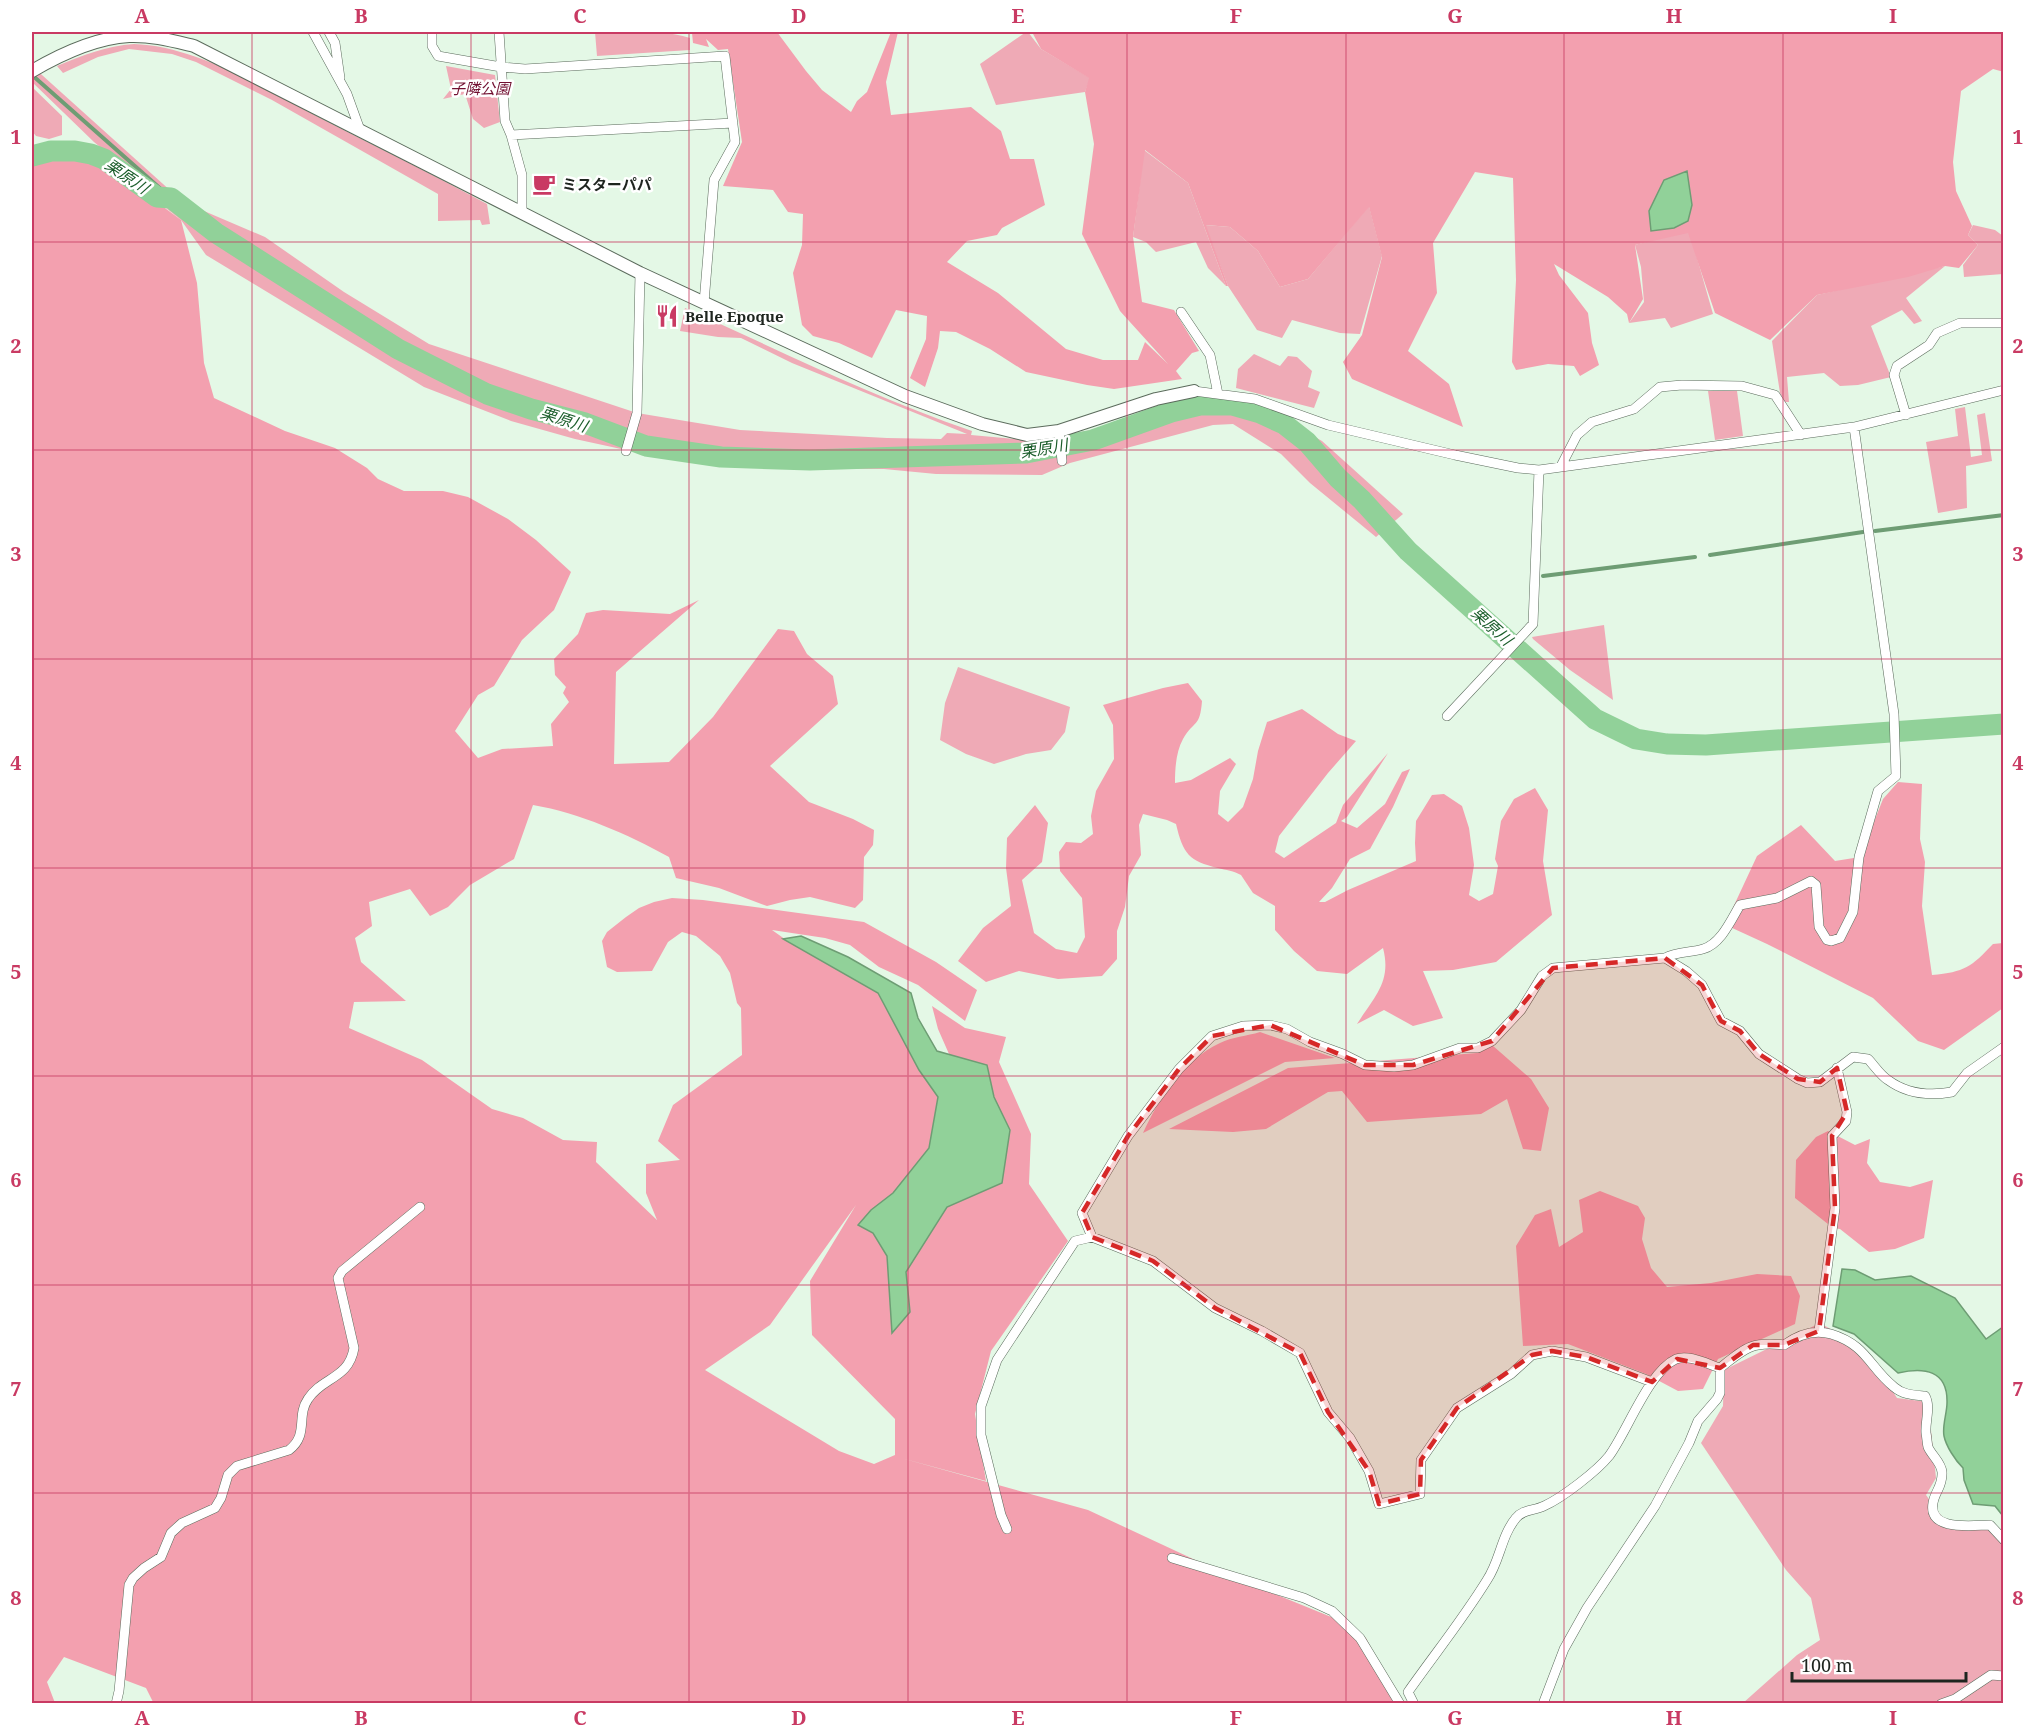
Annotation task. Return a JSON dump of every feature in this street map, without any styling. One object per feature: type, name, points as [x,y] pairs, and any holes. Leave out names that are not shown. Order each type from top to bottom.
[{"type":"street","points":[[313,32],[347,93],[360,130]]},
{"type":"street","points":[[329,32],[335,43],[341,84]]},
{"type":"street","points":[[432,32],[432,46],[438,56],[525,69],[725,56],[735,142],[714,180],[704,303]]},
{"type":"street","points":[[499,32],[505,121],[522,176],[522,214]]},
{"type":"street","points":[[34,69],[85,46],[108,39],[150,34],[194,46],[522,214],[704,303],[905,396],[982,424],[1027,435],[1059,436],[1156,399],[1194,391],[1255,399],[1328,425],[1518,468],[1539,470],[1854,427],[2004,390]]},
{"type":"street","points":[[511,135],[733,123]]},
{"type":"street","points":[[626,451],[637,413],[640,273]]},
{"type":"street","points":[[1181,312],[1210,355],[1218,394]]},
{"type":"street","points":[[1906,415],[1894,375],[1897,366],[1929,345],[1937,333],[1960,323],[2004,323]]},
{"type":"street","points":[[1562,466],[1577,435],[1592,422],[1634,409],[1660,387],[1742,386],[1775,395],[1802,435]]},
{"type":"street","points":[[1092,1237],[1082,1213],[1122,1146],[1179,1069],[1212,1036],[1243,1026],[1270,1025],[1287,1029],[1310,1042],[1365,1065],[1413,1065],[1460,1048],[1478,1048],[1492,1041],[1521,1010],[1542,976],[1553,968],[1665,958],[1672,954],[1705,949],[1721,936],[1740,905],[1776,898],[1811,881],[1816,885],[1819,927],[1823,936],[1831,941],[1840,938],[1853,912],[1859,857],[1878,791],[1896,776],[1894,714],[1854,427]]},
{"type":"street","points":[[1059,436],[1062,461]]},
{"type":"street","points":[[1447,716],[1533,624],[1539,470]]},
{"type":"street","points":[[1665,958],[1686,971],[1702,985],[1721,1022],[1740,1032],[1759,1054],[1780,1069],[1807,1083],[1820,1082],[1853,1057],[1868,1059],[1887,1080],[1907,1090],[1928,1096],[1944,1094],[1952,1092],[1967,1073],[2004,1047]]},
{"type":"street","points":[[1820,1327],[1835,1208],[1832,1136],[1846,1121],[1847,1112],[1837,1068]]},
{"type":"street","points":[[116,1704],[129,1585],[133,1578],[161,1557],[171,1533],[182,1523],[215,1508],[221,1498],[228,1475],[237,1466],[289,1450],[296,1445],[301,1435],[303,1409],[308,1398],[345,1369],[352,1359],[354,1348],[338,1278],[342,1271],[420,1207]]},
{"type":"street","points":[[1007,1529],[1001,1515],[981,1436],[981,1406],[997,1360],[1019,1324],[1075,1241],[1092,1237],[1153,1261],[1215,1308],[1300,1353],[1328,1412],[1350,1438],[1369,1471],[1379,1504],[1420,1494],[1421,1460],[1458,1408],[1511,1374],[1532,1355],[1552,1351],[1586,1357],[1653,1382]]},
{"type":"street","points":[[1720,1368],[1753,1345],[1764,1342],[1784,1345],[1796,1336],[1820,1327],[1848,1339],[1894,1387],[1906,1395],[1925,1396],[1928,1402],[1926,1430],[1928,1447],[1942,1468],[1942,1485],[1933,1503],[1934,1512],[1941,1522],[1948,1525],[1990,1525],[2004,1540]]},
{"type":"street","points":[[1414,1704],[1408,1692],[1489,1578],[1508,1531],[1517,1517],[1527,1510],[1544,1506],[1595,1471],[1610,1454],[1660,1372],[1677,1359],[1689,1358],[1720,1368]]},
{"type":"street","points":[[1543,1704],[1570,1639],[1587,1608],[1655,1506],[1689,1443],[1698,1421],[1717,1400],[1720,1393],[1720,1368]]},
{"type":"street","points":[[1172,1558],[1304,1598],[1332,1611],[1360,1638],[1400,1704]]},
{"type":"street","points":[[1941,1704],[1955,1699],[1991,1675],[2004,1676]]},
{"type":"highlighted area","points":[[1665,958],[1702,985],[1721,1021],[1740,1031],[1759,1054],[1798,1079],[1820,1082],[1837,1068],[1847,1112],[1832,1136],[1835,1208],[1819,1331],[1784,1345],[1753,1345],[1720,1368],[1677,1359],[1652,1382],[1586,1357],[1552,1351],[1532,1355],[1457,1408],[1421,1460],[1420,1494],[1379,1504],[1369,1471],[1328,1412],[1300,1353],[1215,1308],[1153,1261],[1092,1237],[1082,1213],[1128,1136],[1179,1069],[1212,1036],[1270,1025],[1365,1065],[1413,1065],[1492,1041],[1553,968]]},
{"type":"green space","points":[[643,31],[678,35],[690,38],[690,50],[597,56],[595,32]]},
{"type":"green space","points":[[1026,32],[1041,49],[1090,78],[1085,92],[996,105],[980,64]]},
{"type":"green space","points":[[134,44],[184,53],[234,72],[487,204],[490,224],[482,225],[480,220],[438,221],[438,194],[272,100],[196,62],[172,54],[129,49],[98,57],[63,73],[57,66],[95,52]]},
{"type":"green space","points":[[32,66],[183,202],[265,237],[344,292],[429,344],[637,413],[740,430],[941,439],[947,433],[967,434],[792,363],[741,338],[680,331],[685,308],[863,388],[972,431],[971,435],[1037,441],[1091,430],[1171,403],[1211,397],[1261,406],[1322,441],[1403,514],[1376,537],[1310,483],[1281,454],[1233,424],[1213,425],[1070,463],[1042,475],[936,474],[884,469],[765,468],[700,463],[658,457],[575,439],[511,421],[424,387],[206,255],[181,220],[136,184],[116,160],[32,82]]},
{"type":"green space","name":"子隣公園","points":[[446,66],[495,75],[500,122],[484,128],[473,119],[465,94],[443,99],[451,89]]},
{"type":"green space","points":[[32,87],[62,116],[62,135],[49,139],[36,136],[32,131]]},
{"type":"green space","points":[[1144,150],[1188,183],[1226,286],[1208,268],[1196,242],[1156,252],[1146,242],[1133,237]]},
{"type":"green space","points":[[1369,206],[1382,256],[1360,334],[1340,333],[1292,320],[1282,338],[1257,330],[1228,286],[1205,225],[1230,227],[1258,251],[1280,287],[1308,279]]},
{"type":"green space","points":[[1973,225],[1995,230],[2003,236],[2003,274],[1964,277],[1963,265],[1978,245],[1968,235]]},
{"type":"green space","points":[[1689,230],[1713,314],[1671,328],[1665,318],[1629,323],[1644,302],[1641,267],[1635,245]]},
{"type":"green space","points":[[1945,266],[1906,298],[1922,321],[1914,324],[1902,310],[1871,326],[1891,377],[1858,385],[1840,386],[1824,373],[1787,377],[1789,402],[1784,402],[1780,393],[1772,341],[1817,295]]},
{"type":"green space","points":[[1254,354],[1280,366],[1288,356],[1297,357],[1312,371],[1308,387],[1320,392],[1314,408],[1236,388],[1238,369]]},
{"type":"green space","points":[[1708,391],[1737,391],[1743,436],[1715,440]]},
{"type":"green space","points":[[1965,407],[1971,457],[1982,455],[1977,415],[1985,413],[1992,461],[1966,466],[1967,508],[1938,513],[1926,442],[1958,436],[1955,409]]},
{"type":"green space","points":[[1604,625],[1613,700],[1570,670],[1532,637]]},
{"type":"green space","points":[[958,667],[1070,707],[1065,732],[1051,750],[1026,754],[994,764],[966,754],[940,740],[945,703]]},
{"type":"green space","points":[[1820,1323],[1848,1339],[1878,1369],[1897,1398],[1928,1402],[1936,1478],[1926,1495],[1948,1525],[1982,1525],[2003,1541],[2003,1703],[1743,1703],[1797,1655],[1820,1640],[1811,1598],[1786,1570],[1701,1443],[1723,1406],[1724,1370]]},
{"type":"shaded area","points":[[687,32],[777,32],[822,90],[851,112],[857,101],[867,92],[891,32],[898,32],[886,82],[891,115],[971,107],[1001,131],[1010,159],[1034,159],[1045,205],[1002,228],[997,235],[967,241],[947,262],[998,293],[1066,349],[1103,360],[1138,360],[1145,342],[1168,364],[1120,311],[1082,234],[1094,144],[1085,92],[1089,78],[1041,49],[1032,32],[2003,32],[2004,72],[1993,69],[1961,91],[1953,162],[1956,191],[1972,226],[1968,235],[1978,245],[1959,268],[1945,266],[1908,277],[1817,295],[1770,340],[1715,313],[1688,233],[1635,245],[1643,299],[1629,323],[1627,314],[1608,297],[1554,264],[1559,275],[1588,313],[1592,343],[1599,365],[1580,376],[1574,366],[1548,364],[1516,370],[1512,362],[1516,280],[1513,178],[1475,172],[1433,243],[1437,293],[1408,351],[1449,384],[1463,427],[1352,379],[1343,362],[1362,335],[1382,257],[1369,207],[1308,279],[1280,287],[1258,251],[1230,227],[1206,225],[1228,286],[1226,286],[1188,183],[1145,150],[1133,237],[1142,302],[1174,310],[1199,351],[1192,353],[1176,371],[1182,379],[1114,389],[1087,385],[1026,372],[990,349],[956,332],[940,331],[938,348],[925,387],[910,378],[926,339],[927,316],[896,310],[872,358],[839,343],[813,336],[802,325],[793,273],[802,245],[803,214],[788,212],[773,190],[723,186],[742,142],[728,49],[718,50],[706,39],[709,47],[693,43],[692,33]]},
{"type":"shaded area","points":[[54,154],[90,158],[138,188],[181,220],[197,283],[204,363],[214,398],[285,431],[335,448],[367,468],[378,479],[404,491],[443,491],[468,497],[508,519],[536,540],[571,572],[554,610],[522,640],[494,686],[478,695],[455,731],[478,758],[502,749],[553,746],[551,724],[569,702],[563,693],[566,687],[555,675],[554,659],[578,634],[586,613],[603,610],[670,614],[699,600],[616,672],[614,764],[669,762],[713,717],[778,629],[794,631],[807,654],[833,676],[838,704],[770,766],[809,802],[874,830],[873,845],[864,857],[863,900],[855,908],[810,897],[767,906],[719,888],[676,878],[669,857],[653,848],[586,819],[533,805],[514,859],[470,885],[448,907],[430,916],[410,889],[369,902],[372,926],[355,938],[361,962],[406,1001],[354,1002],[349,1028],[422,1060],[492,1109],[523,1118],[563,1140],[597,1142],[596,1162],[657,1220],[646,1193],[646,1164],[680,1160],[658,1141],[673,1105],[742,1055],[741,1008],[737,1003],[730,973],[720,956],[696,936],[682,932],[668,942],[652,971],[617,972],[607,967],[602,941],[607,932],[639,908],[654,902],[672,898],[703,900],[864,922],[936,962],[977,990],[965,1021],[918,985],[879,967],[850,945],[825,938],[772,930],[878,993],[931,1083],[949,1054],[938,1029],[932,1006],[965,1028],[1006,1037],[999,1062],[1031,1134],[1029,1184],[1068,1241],[991,1351],[975,1414],[986,1481],[901,1458],[1088,1510],[1221,1572],[1346,1623],[1366,1638],[1400,1703],[154,1704],[146,1688],[64,1657],[47,1682],[55,1703],[32,1704],[32,163]],"holes":[[[856,1205],[810,1281],[812,1335],[895,1419],[895,1455],[874,1464],[839,1451],[705,1370],[770,1325]]]},
{"type":"shaded area","points":[[1687,171],[1692,205],[1688,221],[1674,228],[1651,231],[1649,211],[1664,180]]},
{"type":"shaded area","points":[[195,215],[273,261],[383,334],[447,371],[455,383],[433,377],[228,253],[199,231]]},
{"type":"shaded area","points":[[1188,683],[1202,701],[1201,710],[1198,720],[1187,733],[1179,749],[1175,783],[1191,780],[1230,758],[1236,764],[1220,791],[1218,814],[1228,822],[1243,807],[1253,779],[1258,751],[1267,722],[1302,709],[1338,734],[1356,741],[1279,836],[1275,852],[1284,858],[1336,823],[1343,805],[1388,753],[1347,817],[1341,821],[1357,828],[1385,804],[1402,772],[1410,769],[1370,849],[1350,859],[1332,888],[1319,902],[1325,902],[1416,861],[1416,821],[1432,795],[1444,794],[1462,806],[1469,828],[1474,865],[1469,895],[1479,901],[1493,894],[1498,866],[1495,859],[1501,821],[1514,799],[1535,788],[1548,810],[1543,861],[1552,915],[1496,962],[1453,970],[1423,971],[1443,1018],[1413,1026],[1384,1010],[1357,1024],[1380,989],[1385,970],[1383,948],[1347,974],[1317,971],[1275,930],[1275,906],[1253,893],[1241,875],[1194,859],[1181,843],[1176,824],[1143,814],[1139,825],[1141,855],[1129,876],[1125,907],[1117,931],[1117,959],[1102,976],[1058,979],[1019,971],[986,982],[958,961],[983,928],[1011,906],[1006,868],[1007,838],[1035,805],[1048,823],[1042,862],[1022,880],[1034,933],[1056,949],[1077,953],[1085,937],[1082,898],[1060,871],[1059,852],[1066,842],[1081,843],[1093,834],[1091,816],[1096,791],[1114,759],[1113,725],[1103,705]]},
{"type":"shaded area","points":[[1898,782],[1922,784],[1920,839],[1925,862],[1922,906],[1932,975],[1967,967],[1993,944],[2003,943],[2003,1008],[1944,1050],[1918,1041],[1873,998],[1730,927],[1730,914],[1757,856],[1801,825],[1835,861],[1860,857],[1883,799]]},
{"type":"shaded area","points":[[801,936],[848,957],[911,993],[918,1018],[937,1051],[987,1065],[994,1097],[1010,1130],[1002,1183],[947,1207],[906,1272],[910,1312],[892,1333],[887,1256],[873,1233],[858,1225],[871,1210],[893,1193],[929,1148],[938,1097],[919,1070],[878,993],[783,939]]},
{"type":"shaded area","points":[[1260,1032],[1335,1058],[1285,1062],[1143,1133],[1165,1093],[1194,1060],[1225,1041]]},
{"type":"shaded area","points":[[1492,1045],[1531,1079],[1549,1108],[1541,1151],[1523,1149],[1507,1099],[1481,1114],[1367,1122],[1342,1091],[1328,1092],[1266,1129],[1233,1132],[1169,1129],[1288,1068],[1477,1053]]},
{"type":"shaded area","points":[[1828,1131],[1855,1145],[1870,1139],[1867,1163],[1880,1182],[1910,1187],[1933,1180],[1924,1238],[1895,1249],[1869,1252],[1840,1229],[1833,1228],[1795,1198],[1796,1160],[1816,1137]]},
{"type":"shaded area","points":[[1600,1191],[1638,1206],[1645,1218],[1642,1239],[1651,1268],[1667,1287],[1711,1283],[1757,1274],[1791,1276],[1800,1296],[1795,1324],[1718,1359],[1703,1389],[1678,1391],[1646,1374],[1568,1344],[1523,1346],[1516,1246],[1535,1215],[1551,1209],[1559,1247],[1583,1232],[1579,1200]]},
{"type":"shaded area","points":[[1842,1269],[1855,1270],[1875,1280],[1911,1276],[1955,1298],[1986,1339],[2003,1327],[2003,1516],[1995,1506],[1973,1504],[1964,1480],[1963,1468],[1951,1453],[1944,1436],[1947,1403],[1946,1392],[1939,1377],[1925,1371],[1898,1373],[1854,1334],[1833,1326]]},
{"type":"waterway","points":[[32,75],[171,198]]},
{"type":"waterway","name":"栗原川","points":[[32,156],[51,151],[75,151],[104,159],[157,197],[171,198],[216,233],[398,349],[487,394],[531,409],[585,423],[646,446],[721,457],[810,460],[1026,453],[1093,440],[1171,412],[1200,405],[1232,405],[1260,413],[1284,424],[1307,442],[1408,551],[1595,719],[1636,739],[1667,744],[1706,745],[2004,724]]},
{"type":"waterway","points":[[1875,531],[2004,515]]},
{"type":"waterway","points":[[1710,555],[1863,532]]},
{"type":"waterway","points":[[1543,576],[1695,557]]},
{"type":"place","name":"ミスターパパ","points":[[544,184]]},
{"type":"place","name":"Belle Epoque","points":[[667,316]]}]
